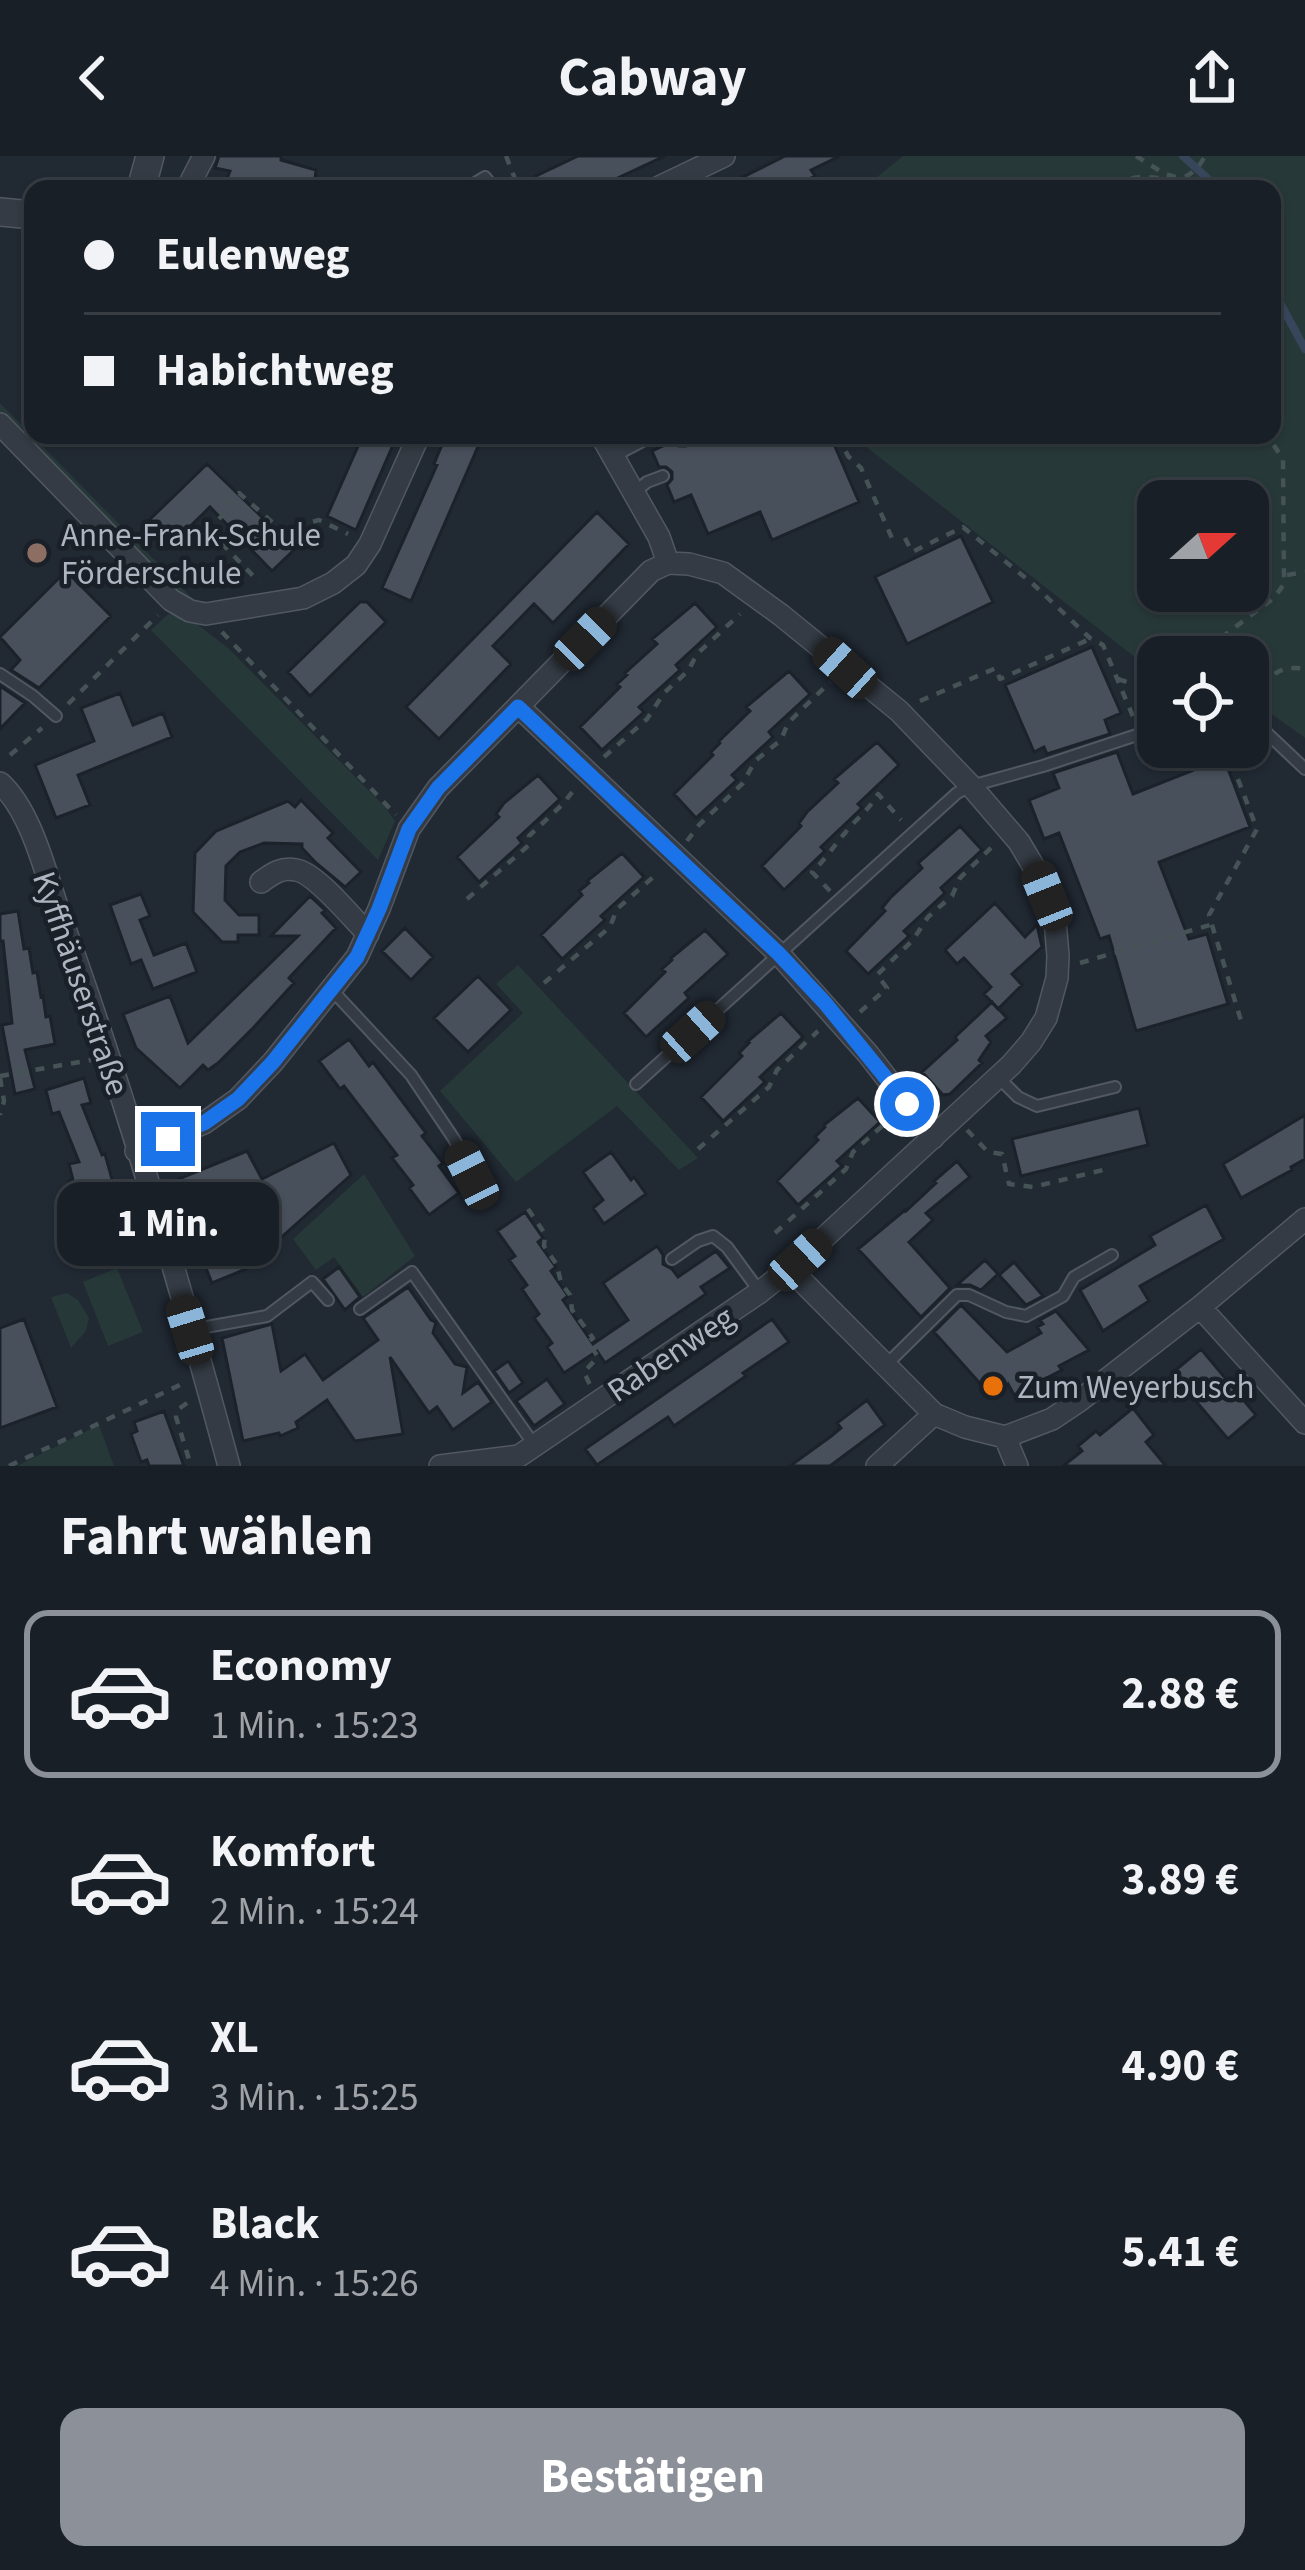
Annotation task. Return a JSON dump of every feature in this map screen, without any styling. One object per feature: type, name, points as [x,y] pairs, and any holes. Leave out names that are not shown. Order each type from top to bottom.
[{"type":"street","points":[[674,180],[724,156]]},
{"type":"street","points":[[0,424],[171,600],[206,614],[303,598],[356,565],[415,444]]},
{"type":"street","points":[[136,1151],[204,1123],[238,1099],[273,1062],[357,957],[409,829],[438,788],[651,571],[668,563],[606,444]]},
{"type":"street","name":"Rabenweg","points":[[448,1466],[526,1456],[790,1269],[1031,1042],[1046,1018],[1058,969],[1057,935],[1031,860],[971,785],[898,711],[758,598],[723,573],[668,563]]},
{"type":"street","points":[[518,707],[779,954],[840,1021],[933,1138]]},
{"type":"street","name":"Kyffhäuserstraße","points":[[0,783],[16,802],[33,839],[108,1056],[229,1466]]},
{"type":"street","points":[[261,882],[292,868],[307,874],[368,934]]},
{"type":"street","points":[[790,1269],[934,1414],[1005,1437],[1066,1410],[1305,1219]]},
{"type":"street","points":[[1200,1307],[1305,1423]]},
{"type":"street","points":[[878,1466],[934,1414]]},
{"type":"street","points":[[1005,1437],[1017,1466]]},
{"type":"lane","points":[[613,457],[637,444]]},
{"type":"lane","points":[[634,493],[663,476]]},
{"type":"lane","points":[[0,674],[56,716]]},
{"type":"lane","points":[[1269,734],[1305,769]]},
{"type":"lane","points":[[636,1084],[957,793],[1137,735]]},
{"type":"lane","points":[[332,990],[411,1075],[472,1175]]},
{"type":"lane","points":[[998,1077],[1018,1097],[1037,1106],[1115,1087]]},
{"type":"lane","points":[[672,1259],[698,1240],[713,1236],[727,1247],[760,1292]]},
{"type":"lane","points":[[886,1365],[957,1295],[1026,1316],[1063,1296],[1074,1277],[1112,1255]]},
{"type":"lane","points":[[360,1310],[412,1272],[526,1456]]},
{"type":"lane","points":[[190,1330],[267,1316],[312,1282],[328,1300]]},
{"type":"path","points":[[1136,156],[1181,178]]},
{"type":"path","points":[[1124,180],[1141,174],[1181,178],[1198,170],[1205,156]]},
{"type":"path","points":[[842,444],[861,468],[895,545]]},
{"type":"path","points":[[1225,636],[1274,598],[1284,584],[1283,458],[1273,444]]},
{"type":"path","points":[[193,544],[239,494],[280,530],[319,520],[370,544]]},
{"type":"path","points":[[905,538],[912,552],[963,526],[1103,645],[1137,724]]},
{"type":"path","points":[[208,530],[264,587],[268,604]]},
{"type":"path","points":[[240,562],[246,556]]},
{"type":"path","points":[[1284,576],[1305,572]]},
{"type":"path","points":[[587,773],[647,719],[697,654],[758,598]]},
{"type":"path","points":[[10,755],[56,716],[171,600]]},
{"type":"path","points":[[206,614],[409,829]]},
{"type":"path","points":[[898,711],[996,668],[1000,679],[1090,638]]},
{"type":"path","points":[[544,983],[610,927],[617,909],[676,857],[699,825],[743,783],[755,761],[781,740],[788,723],[845,668]]},
{"type":"path","points":[[1269,677],[1280,669],[1305,669]]},
{"type":"path","points":[[1118,679],[1137,685]]},
{"type":"path","points":[[1235,768],[1257,830],[1209,915],[1242,1024]]},
{"type":"path","points":[[838,900],[812,872],[878,794],[913,832]]},
{"type":"path","points":[[467,899],[529,845],[529,836],[563,804]]},
{"type":"path","points":[[698,1149],[769,1087],[778,1070],[887,988],[877,975],[952,896],[960,878],[1010,830]]},
{"type":"path","points":[[1058,969],[1210,925]]},
{"type":"path","points":[[0,1115],[4,1101],[0,1077],[108,1056]]},
{"type":"path","points":[[776,1233],[907,1104]]},
{"type":"path","points":[[955,1117],[988,1152],[1002,1154],[1010,1184],[1033,1187],[1111,1168]]},
{"type":"path","points":[[528,1209],[545,1234],[544,1246],[557,1265],[572,1310],[592,1338],[588,1342],[598,1357],[584,1372],[598,1401]]},
{"type":"path","points":[[9,1466],[203,1373]]},
{"type":"path","points":[[176,1418],[191,1466]]},
{"type":"shaded area","points":[[903,156],[1305,156],[1305,738],[1269,712],[1269,636],[1137,636],[1137,659],[862,444],[1281,444],[1281,180],[873,180]]},
{"type":"shaded area","points":[[0,403],[24,427],[24,441],[0,417]]},
{"type":"shaded area","points":[[27,444],[40,444],[196,603],[189,604]]},
{"type":"shaded area","points":[[177,612],[228,648],[385,807],[395,821],[378,860],[151,630]]},
{"type":"shaded area","points":[[518,965],[698,1158],[679,1170],[617,1106],[516,1182],[440,1091],[523,1013],[496,984]]},
{"type":"shaded area","points":[[364,1174],[415,1256],[363,1297],[334,1257],[316,1270],[293,1239]]},
{"type":"shaded area","points":[[117,1268],[143,1332],[108,1346],[83,1282]]},
{"type":"shaded area","points":[[67,1293],[78,1300],[89,1318],[86,1331],[71,1348],[51,1297]]},
{"type":"shaded area","points":[[99,1425],[114,1466],[17,1466]]},
{"type":"building","points":[[219,156],[281,156],[281,160],[316,170],[315,180],[226,180],[230,171],[215,168]]},
{"type":"building","points":[[578,156],[665,156],[613,180],[538,180],[536,176]]},
{"type":"building","points":[[785,156],[840,156],[811,170],[815,176],[807,180],[737,180]]},
{"type":"building","points":[[359,444],[393,445],[356,530],[327,516]]},
{"type":"building","points":[[442,444],[479,444],[411,601],[382,588]]},
{"type":"building","points":[[667,444],[834,444],[859,502],[772,540],[760,512],[708,534],[691,495],[674,502],[667,485],[672,472],[659,467],[652,451]]},
{"type":"building","points":[[207,464],[295,549],[272,571],[210,507],[167,549],[144,525]]},
{"type":"building","points":[[597,512],[629,544],[553,623],[534,604],[493,646],[511,664],[439,739],[406,707]]},
{"type":"building","points":[[961,536],[993,602],[907,644],[875,577]]},
{"type":"building","points":[[66,571],[111,616],[39,688],[11,670],[20,660],[0,637]]},
{"type":"building","points":[[360,602],[367,602],[386,622],[310,696],[288,672]]},
{"type":"building","points":[[695,603],[717,627],[639,707],[644,712],[602,750],[580,727],[620,687],[617,684],[625,673],[657,644],[652,639]]},
{"type":"building","points":[[1092,647],[1121,713],[1105,720],[1110,734],[1047,754],[1044,747],[1034,752],[1005,685]]},
{"type":"building","points":[[789,671],[810,694],[732,775],[737,780],[696,818],[674,794],[750,711],[746,707]]},
{"type":"building","points":[[0,686],[25,703],[0,729]]},
{"type":"building","points":[[120,693],[133,725],[163,713],[172,737],[78,775],[90,805],[56,818],[35,765],[94,741],[81,708]]},
{"type":"building","points":[[877,742],[899,765],[821,847],[825,851],[784,890],[762,866],[838,783],[834,779]]},
{"type":"building","points":[[1117,752],[1133,794],[1199,768],[1228,768],[1250,827],[1159,862],[1189,939],[1207,934],[1228,1004],[1136,1031],[1109,936],[1100,939],[1059,833],[1044,839],[1029,800],[1059,788],[1053,773]]},
{"type":"building","points":[[538,775],[560,799],[479,882],[457,857],[499,817],[496,814],[504,803]]},
{"type":"building","points":[[301,800],[361,872],[345,887],[302,844],[264,843],[240,852],[226,866],[225,900],[239,915],[259,915],[259,935],[238,935],[238,942],[222,942],[193,912],[195,853],[216,831],[288,801],[295,807]]},
{"type":"building","points":[[960,826],[982,850],[904,931],[909,936],[868,974],[846,951],[922,868],[918,863]]},
{"type":"building","points":[[622,853],[644,877],[562,959],[541,935],[582,895],[579,891],[587,881]]},
{"type":"building","points":[[141,894],[150,916],[140,920],[154,955],[186,943],[197,972],[153,989],[141,960],[131,964],[110,905]]},
{"type":"building","points":[[310,896],[336,928],[289,978],[294,983],[254,1027],[218,1063],[208,1070],[203,1065],[180,1088],[136,1048],[123,1014],[170,996],[188,1043],[298,936],[271,936]]},
{"type":"building","points":[[995,903],[1025,937],[1037,925],[1042,947],[1012,974],[1022,985],[998,1009],[984,994],[991,987],[964,958],[957,964],[945,950]]},
{"type":"building","points":[[18,911],[24,949],[29,948],[33,973],[37,972],[55,1044],[25,1050],[35,1089],[15,1094],[2,1025],[12,1023],[0,914]]},
{"type":"building","points":[[405,928],[433,957],[411,980],[382,951]]},
{"type":"building","points":[[705,930],[728,954],[646,1037],[624,1013],[665,972],[662,969],[671,958]]},
{"type":"building","points":[[478,976],[511,1010],[468,1052],[434,1018]]},
{"type":"building","points":[[992,1002],[1007,1018],[986,1036],[991,1042],[979,1060],[982,1063],[950,1094],[943,1095],[922,1072]]},
{"type":"building","points":[[781,1013],[803,1037],[723,1121],[701,1097],[742,1056],[739,1053],[747,1042]]},
{"type":"building","points":[[349,1039],[369,1066],[373,1062],[426,1133],[422,1136],[459,1193],[429,1215],[392,1158],[397,1155],[319,1061]]},
{"type":"building","points":[[84,1078],[91,1103],[82,1105],[105,1154],[120,1208],[84,1218],[69,1181],[73,1180],[69,1164],[79,1162],[59,1112],[52,1114],[46,1090]]},
{"type":"building","points":[[858,1098],[880,1122],[837,1161],[842,1166],[798,1205],[777,1181],[818,1140],[815,1137],[824,1125]]},
{"type":"building","points":[[1139,1108],[1148,1145],[1021,1176],[1012,1139]]},
{"type":"building","points":[[1305,1115],[1305,1159],[1241,1198],[1223,1164]]},
{"type":"building","points":[[334,1143],[351,1175],[246,1269],[212,1283],[198,1249],[251,1228],[231,1187],[182,1209],[171,1182],[247,1151],[262,1179]]},
{"type":"building","points":[[611,1152],[646,1194],[604,1224],[593,1208],[603,1200],[583,1172]]},
{"type":"building","points":[[957,1161],[970,1177],[926,1213],[933,1220],[909,1242],[950,1288],[921,1317],[858,1249]]},
{"type":"building","points":[[1206,1205],[1224,1239],[1140,1286],[1149,1301],[1103,1331],[1080,1290],[1155,1245],[1150,1236]]},
{"type":"building","points":[[525,1212],[556,1267],[551,1271],[568,1296],[563,1300],[593,1344],[628,1320],[603,1283],[657,1246],[663,1264],[678,1277],[716,1251],[730,1268],[701,1287],[706,1294],[605,1363],[597,1351],[564,1373],[547,1347],[552,1343],[534,1318],[539,1314],[522,1289],[527,1285],[509,1260],[515,1256],[497,1231]]},
{"type":"building","points":[[985,1260],[998,1274],[981,1290],[957,1285]]},
{"type":"building","points":[[1014,1262],[1043,1296],[1026,1305],[999,1275]]},
{"type":"building","points":[[339,1267],[360,1297],[345,1310],[323,1279]]},
{"type":"building","points":[[408,1287],[436,1322],[433,1333],[455,1364],[467,1367],[463,1393],[478,1382],[492,1402],[453,1430],[437,1407],[429,1413],[390,1357],[403,1434],[355,1441],[327,1400],[296,1422],[298,1428],[280,1436],[243,1441],[222,1338],[272,1324],[281,1371],[305,1354],[323,1380],[378,1340],[363,1318]]},
{"type":"building","points":[[961,1305],[1007,1352],[1041,1333],[1040,1320],[1056,1311],[1089,1350],[1014,1395],[1008,1384],[993,1398],[934,1332]]},
{"type":"building","points":[[24,1319],[57,1407],[0,1428],[0,1328]]},
{"type":"building","points":[[772,1319],[789,1342],[674,1426],[668,1417],[597,1465],[585,1449]]},
{"type":"building","points":[[1201,1349],[1256,1415],[1228,1439],[1172,1373]]},
{"type":"building","points":[[508,1361],[523,1383],[509,1393],[494,1371]]},
{"type":"building","points":[[547,1379],[565,1404],[534,1426],[516,1401]]},
{"type":"building","points":[[867,1400],[885,1425],[830,1466],[790,1466],[841,1428],[837,1423]]},
{"type":"building","points":[[1133,1408],[1154,1435],[1146,1442],[1166,1466],[1063,1466],[1096,1431],[1100,1435]]},
{"type":"building","points":[[164,1411],[184,1466],[141,1462],[131,1434],[137,1431],[134,1422]]},
{"type":"waterway","points":[[1183,156],[1209,180]]},
{"type":"waterway","points":[[1281,305],[1305,349]]},
{"type":"place","name":"Anne-Frank-Schule Förderschule","points":[[37,553]]},
{"type":"place","name":"Zum Weyerbusch","points":[[993,1386]]},
{"type":"route","points":[[168,1139],[204,1123],[238,1099],[273,1062],[357,957],[409,829],[438,788],[518,707],[779,954],[907,1104]]}]
